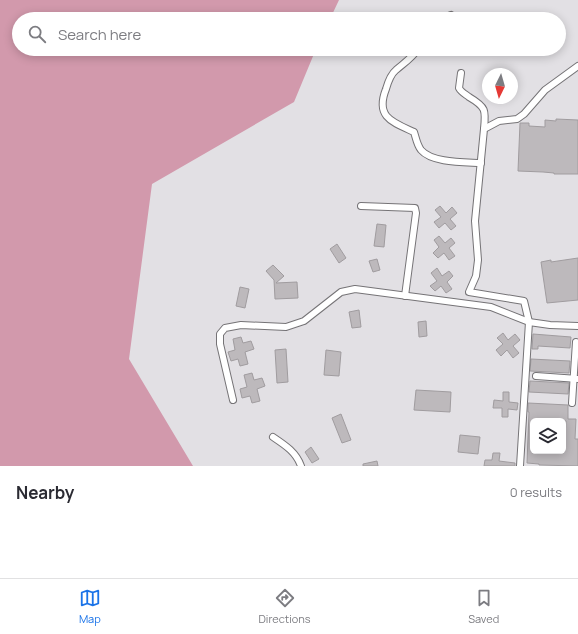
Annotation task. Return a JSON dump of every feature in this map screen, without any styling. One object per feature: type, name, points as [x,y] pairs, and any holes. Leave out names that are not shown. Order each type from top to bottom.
[{"type":"street","points":[[413,56],[394,71],[389,80],[383,96],[383,111],[387,117],[414,132],[420,149],[426,155],[440,159],[481,163]]},
{"type":"street","points":[[484,129],[499,121],[517,119],[524,114],[545,90],[578,66]]},
{"type":"street","points":[[461,73],[458,84],[461,92],[480,103],[485,112],[475,221],[478,260],[476,276],[469,292],[524,301],[529,322],[520,466]]},
{"type":"street","points":[[361,206],[416,208],[405,296]]},
{"type":"street","points":[[233,400],[220,344],[220,334],[225,328],[241,325],[286,327],[304,321],[341,292],[355,289],[491,306],[529,322],[550,325],[578,326]]},
{"type":"street","points":[[572,403],[576,379],[576,342]]},
{"type":"street","points":[[536,376],[576,379]]},
{"type":"street","points":[[273,437],[292,449],[299,459],[301,466]]},
{"type":"shaded area","points":[[0,0],[339,0],[333,12],[12,12],[12,56],[313,56],[294,102],[152,184],[129,359],[193,466],[0,466]]},
{"type":"building","points":[[556,119],[578,120],[578,174],[518,171],[520,123],[529,123],[529,126],[545,127],[545,120],[556,121]]},
{"type":"building","points":[[440,206],[446,213],[452,207],[457,213],[450,219],[456,226],[451,230],[445,223],[439,228],[434,222],[441,217],[435,210]]},
{"type":"building","points":[[377,224],[386,225],[384,247],[374,246]]},
{"type":"building","points":[[439,236],[445,243],[451,238],[455,243],[449,248],[455,256],[449,260],[444,253],[438,258],[433,253],[439,247],[434,240]]},
{"type":"building","points":[[337,244],[346,258],[339,263],[330,249]]},
{"type":"building","points":[[578,258],[578,300],[547,303],[541,262]]},
{"type":"building","points":[[377,259],[380,270],[373,272],[369,261]]},
{"type":"building","points":[[273,265],[284,276],[276,283],[297,282],[298,298],[275,299],[274,280],[266,271]]},
{"type":"building","points":[[437,268],[442,276],[449,271],[453,276],[447,282],[452,289],[446,293],[441,286],[435,291],[430,286],[437,281],[431,273]]},
{"type":"building","points":[[240,287],[249,289],[245,308],[236,306]]},
{"type":"building","points":[[359,310],[361,327],[352,328],[349,312]]},
{"type":"building","points":[[426,321],[427,336],[419,337],[418,322]]},
{"type":"building","points":[[503,333],[508,340],[515,334],[520,340],[513,346],[519,353],[513,358],[507,350],[501,356],[496,350],[503,344],[497,338]]},
{"type":"building","points":[[533,334],[571,337],[570,348],[538,346],[538,349],[532,349]]},
{"type":"building","points":[[241,337],[243,343],[251,341],[254,349],[245,352],[248,364],[240,366],[238,359],[231,361],[228,352],[235,350],[233,339]]},
{"type":"building","points":[[286,349],[288,382],[277,383],[275,350]]},
{"type":"building","points":[[326,350],[341,352],[339,376],[324,375]]},
{"type":"building","points":[[531,359],[570,361],[569,373],[530,371]]},
{"type":"building","points":[[252,373],[254,380],[262,378],[265,386],[257,389],[260,401],[252,403],[250,396],[242,398],[240,389],[247,387],[244,375]]},
{"type":"building","points":[[530,381],[569,383],[568,394],[529,392]]},
{"type":"building","points":[[416,390],[451,392],[450,412],[414,410]]},
{"type":"building","points":[[503,392],[509,392],[509,402],[518,403],[517,410],[508,409],[508,417],[502,417],[502,408],[493,408],[494,400],[503,401]]},
{"type":"building","points":[[528,403],[568,405],[568,419],[576,419],[575,439],[578,439],[578,466],[539,465],[527,463]]},
{"type":"building","points":[[341,414],[351,440],[342,443],[332,418]]},
{"type":"building","points":[[460,435],[480,437],[478,454],[458,452]]},
{"type":"building","points":[[311,447],[319,459],[312,463],[305,452]]},
{"type":"building","points":[[493,453],[500,453],[499,461],[515,463],[515,466],[484,466],[485,460],[492,460]]},
{"type":"building","points":[[377,461],[378,466],[363,466],[363,464]]}]
